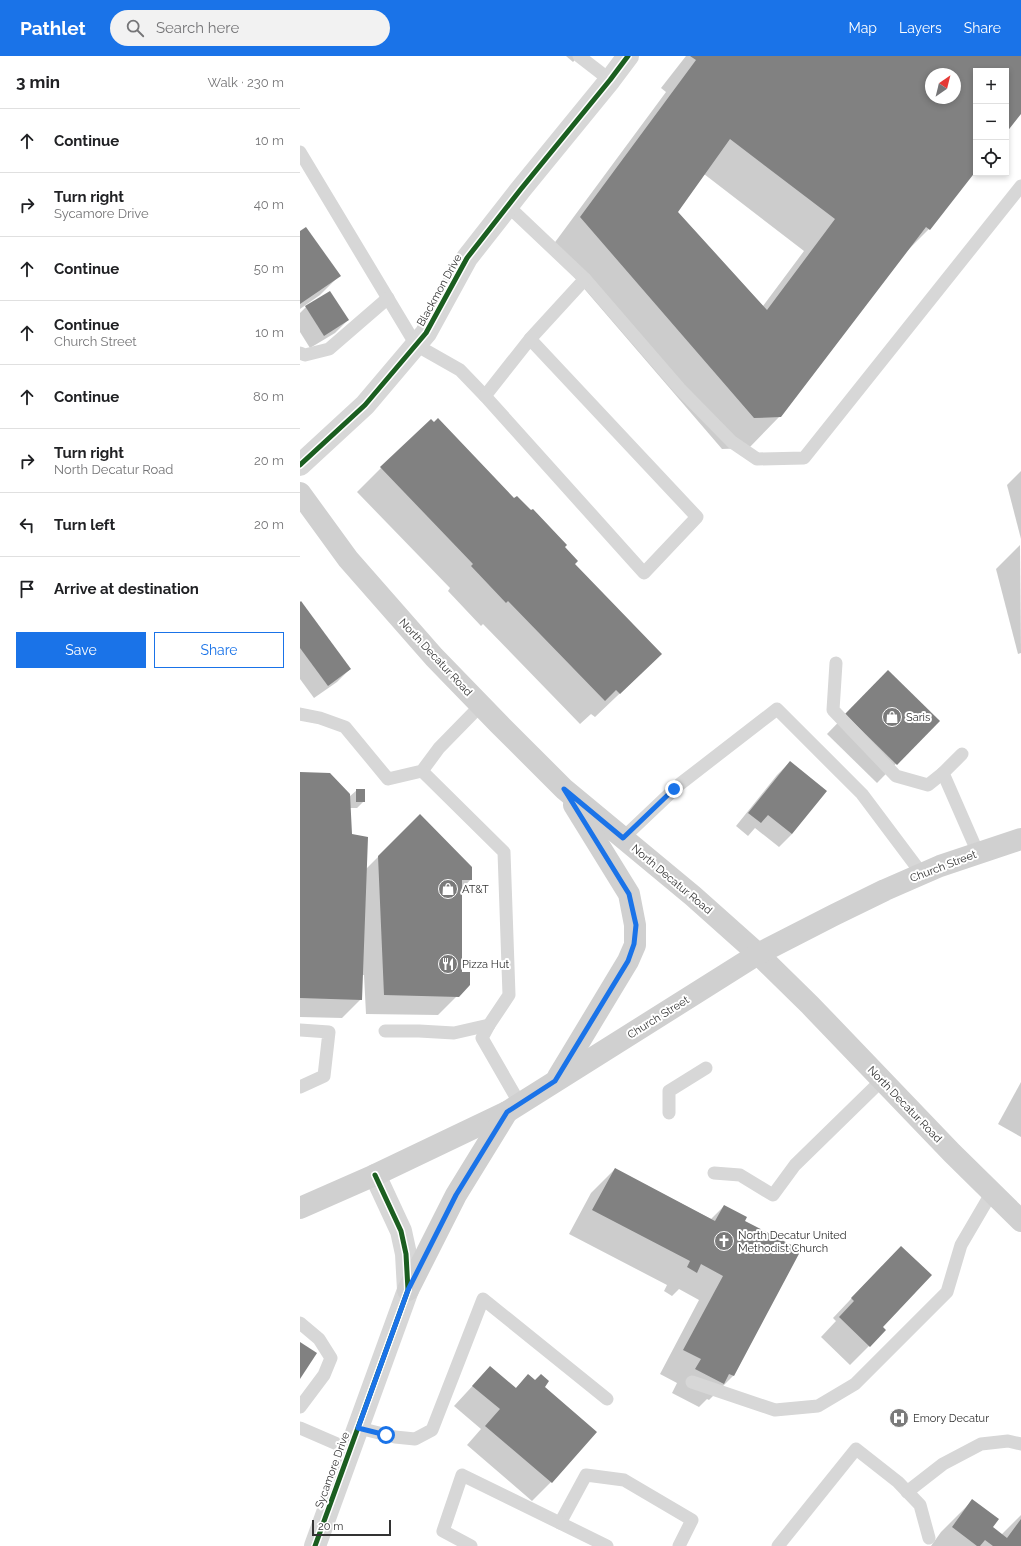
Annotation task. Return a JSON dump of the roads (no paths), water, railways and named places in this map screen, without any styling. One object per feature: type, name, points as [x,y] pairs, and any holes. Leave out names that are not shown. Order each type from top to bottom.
[{"type":"main road","name":"North Decatur Road","points":[[300,493],[348,559],[434,657],[481,706],[564,789],[693,896],[758,954],[810,1005],[1021,1221]]},
{"type":"main road","points":[[555,1081],[628,961],[634,944],[636,925],[629,894],[564,789]]},
{"type":"main road","name":"Church Street","points":[[300,1208],[375,1175],[514,1108],[758,954],[885,890],[978,853],[1021,839]]},
{"type":"main road","points":[[408,1290],[456,1195],[514,1108]]},
{"type":"street","name":"Blackmon Drive","points":[[300,465],[365,405],[426,333],[468,258],[628,56]]},
{"type":"street","name":"Sycamore Drive","points":[[316,1546],[408,1290],[406,1254],[401,1231],[375,1175]]},
{"type":"lane","points":[[578,56],[610,80]]},
{"type":"lane","points":[[300,152],[416,345],[460,370],[644,573],[697,517],[530,339]]},
{"type":"lane","points":[[508,206],[585,279],[680,389],[732,442],[757,459],[804,458],[1021,186]]},
{"type":"lane","points":[[485,396],[530,339],[585,279]]},
{"type":"lane","points":[[300,353],[305,355],[329,349],[388,298]]},
{"type":"lane","points":[[836,663],[833,710],[896,776],[928,785],[943,773],[962,754]]},
{"type":"lane","points":[[300,714],[320,718],[345,727],[388,779],[422,771],[439,748],[481,706]]},
{"type":"lane","points":[[623,838],[680,784],[776,708],[862,794],[922,874]]},
{"type":"lane","points":[[422,771],[504,852],[509,995],[489,1024],[482,1038],[514,1108]]},
{"type":"lane","points":[[943,773],[978,853]]},
{"type":"lane","points":[[385,1031],[454,1033],[489,1024]]},
{"type":"lane","points":[[300,1030],[329,1032],[324,1076],[300,1087]]},
{"type":"lane","points":[[669,1114],[669,1091],[706,1068]]},
{"type":"lane","points":[[714,1174],[740,1175],[773,1195],[795,1165],[882,1080]]},
{"type":"lane","points":[[692,1382],[775,1410],[818,1406],[855,1384],[947,1292],[961,1245],[992,1192]]},
{"type":"lane","points":[[358,1428],[395,1437],[415,1439],[432,1430],[483,1299],[606,1399]]},
{"type":"lane","points":[[300,1323],[318,1339],[332,1358],[324,1375],[300,1407]]},
{"type":"lane","points":[[300,1428],[351,1450]]},
{"type":"lane","points":[[907,1492],[943,1464],[981,1444],[1008,1441],[1021,1444]]},
{"type":"lane","points":[[778,1546],[856,1449],[898,1482],[920,1505],[929,1538]]},
{"type":"lane","points":[[470,1546],[443,1531],[462,1475],[607,1546]]},
{"type":"lane","points":[[560,1523],[586,1475],[624,1480],[692,1520],[678,1546]]},
{"type":"place","name":"Saris","points":[[892,717]]},
{"type":"place","name":"AT&T","points":[[448,889]]},
{"type":"place","name":"Pizza Hut","points":[[448,964]]},
{"type":"place","name":"North Decatur United Methodist Church","points":[[724,1241]]},
{"type":"place","name":"Emory Decatur","points":[[899,1418]]}]
